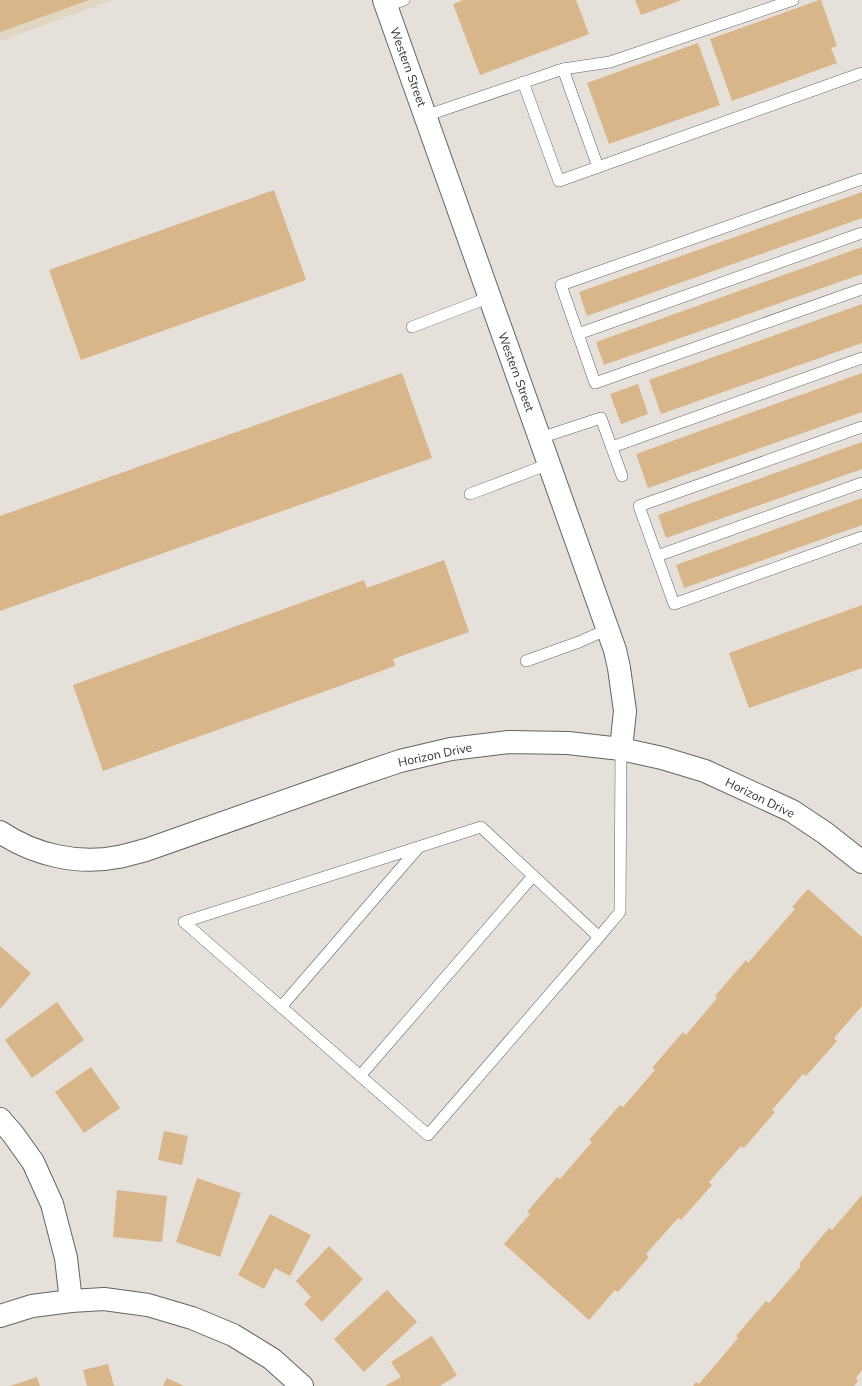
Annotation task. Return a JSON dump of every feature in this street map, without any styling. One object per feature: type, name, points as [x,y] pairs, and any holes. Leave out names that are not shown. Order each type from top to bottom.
[{"type":"street","name":"Western Street","points":[[392,2],[426,116],[608,629],[619,668],[625,711],[621,749]]},
{"type":"street","name":"Horizon Drive","points":[[0,832],[33,849],[61,858],[89,860],[118,857],[146,850],[393,763],[451,749],[509,742],[568,743],[621,749],[662,758],[706,771],[782,806],[825,833],[862,862]]},
{"type":"street","points":[[0,1119],[33,1162],[52,1204],[66,1258],[71,1301]]},
{"type":"street","points":[[0,1316],[32,1306],[71,1301],[104,1299],[148,1305],[192,1318],[233,1335],[272,1358],[302,1386]]},
{"type":"lane","points":[[426,116],[563,69],[610,62],[793,0]]},
{"type":"lane","points":[[563,69],[598,167]]},
{"type":"lane","points":[[523,82],[559,181],[862,73]]},
{"type":"lane","points":[[862,179],[560,286],[595,383],[862,289]]},
{"type":"lane","points":[[578,334],[862,233]]},
{"type":"lane","points":[[412,327],[490,297]]},
{"type":"lane","points":[[612,447],[862,358]]},
{"type":"lane","points":[[540,438],[601,418],[622,476]]},
{"type":"lane","points":[[862,427],[639,506],[674,604],[862,537]]},
{"type":"lane","points":[[470,494],[549,464]]},
{"type":"lane","points":[[657,556],[862,483]]},
{"type":"lane","points":[[526,660],[578,642],[608,629]]},
{"type":"lane","points":[[599,937],[481,827],[184,922],[428,1135],[599,937],[620,912],[621,749]]},
{"type":"lane","points":[[281,1006],[419,846]]},
{"type":"lane","points":[[360,1076],[533,876]]},
{"type":"shaded area","points":[[0,0],[113,0],[0,41]]},
{"type":"building","points":[[0,0],[89,0],[0,32]]},
{"type":"building","points":[[463,0],[576,0],[589,34],[480,75],[453,4]]},
{"type":"building","points":[[635,0],[682,0],[641,15]]},
{"type":"building","points":[[821,0],[837,46],[831,48],[837,63],[732,101],[710,39]]},
{"type":"building","points":[[698,43],[720,105],[609,144],[587,83]]},
{"type":"building","points":[[274,190],[306,280],[81,360],[49,270]]},
{"type":"building","points":[[862,192],[862,218],[587,316],[579,292]]},
{"type":"building","points":[[862,247],[862,274],[604,365],[596,342]]},
{"type":"building","points":[[862,304],[862,343],[661,414],[649,380]]},
{"type":"building","points":[[402,373],[432,458],[0,611],[0,516]]},
{"type":"building","points":[[862,373],[862,412],[648,488],[636,454]]},
{"type":"building","points":[[638,384],[648,414],[621,424],[610,394]]},
{"type":"building","points":[[862,442],[862,469],[666,538],[658,515]]},
{"type":"building","points":[[862,498],[862,525],[684,588],[676,565]]},
{"type":"building","points":[[444,560],[469,632],[393,659],[395,666],[103,771],[73,685],[364,580],[367,588]]},
{"type":"building","points":[[862,605],[862,668],[749,708],[729,653]]},
{"type":"building","points":[[808,889],[862,937],[862,1006],[834,1038],[837,1041],[806,1076],[803,1074],[772,1110],[775,1112],[744,1148],[741,1146],[709,1182],[712,1185],[681,1220],[678,1218],[646,1254],[649,1257],[618,1292],[615,1290],[589,1320],[504,1244],[530,1214],[527,1212],[557,1177],[560,1179],[592,1142],[589,1140],[620,1105],[623,1107],[655,1070],[652,1068],[683,1032],[686,1035],[717,998],[715,996],[746,960],[748,963],[795,909],[792,907]]},
{"type":"building","points":[[0,946],[31,973],[0,1009]]},
{"type":"building","points":[[57,1002],[84,1040],[32,1078],[5,1040]]},
{"type":"building","points":[[91,1067],[120,1108],[84,1133],[55,1092]]},
{"type":"building","points":[[164,1131],[188,1136],[182,1165],[158,1160]]},
{"type":"building","points":[[197,1178],[241,1193],[220,1257],[176,1242]]},
{"type":"building","points":[[117,1190],[167,1196],[162,1242],[113,1237]]},
{"type":"building","points":[[862,1195],[862,1370],[856,1378],[858,1381],[854,1386],[693,1386],[696,1382],[699,1384],[738,1338],[736,1336],[766,1301],[769,1303],[801,1266],[799,1264],[829,1228],[832,1230]]},
{"type":"building","points":[[270,1214],[311,1235],[290,1276],[275,1268],[264,1289],[238,1275]]},
{"type":"building","points":[[329,1246],[363,1279],[322,1322],[304,1304],[311,1297],[296,1281]]},
{"type":"building","points":[[387,1290],[417,1322],[364,1372],[334,1339]]},
{"type":"building","points":[[432,1336],[457,1375],[440,1386],[385,1386],[401,1377],[391,1362]]},
{"type":"building","points":[[108,1364],[114,1386],[87,1386],[83,1370]]},
{"type":"building","points":[[37,1377],[40,1386],[10,1386]]},
{"type":"building","points":[[167,1378],[184,1386],[163,1386]]}]
